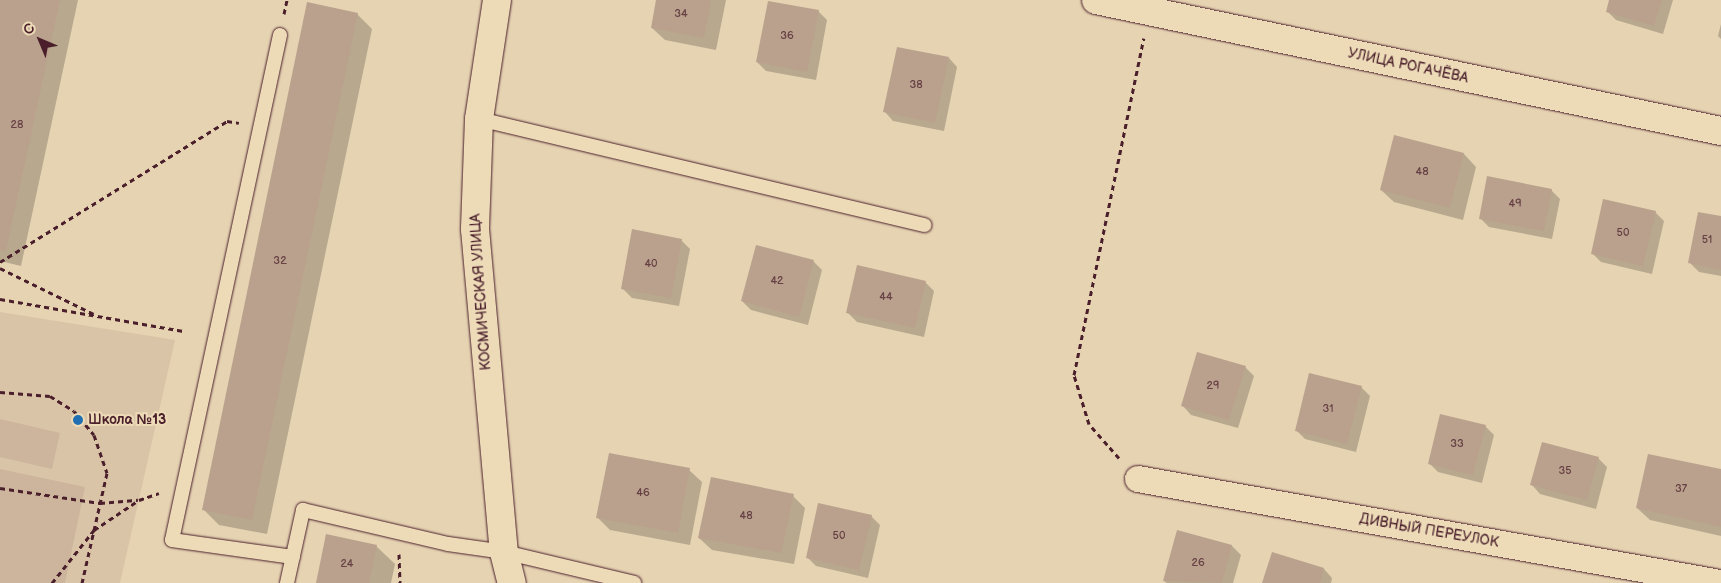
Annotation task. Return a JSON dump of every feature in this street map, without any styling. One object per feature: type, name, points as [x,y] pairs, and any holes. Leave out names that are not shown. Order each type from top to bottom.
[{"type":"street","name":"КОСМИЧЕСКАЯ УЛИЦА","points":[[497,0],[479,119],[475,229],[504,552],[512,583]]},
{"type":"street","name":"УЛИЦА РОГАЧЁВА","points":[[1096,0],[1150,6],[1721,131]]},
{"type":"street","name":"ДИВНЫЙ ПЕРЕУЛОК","points":[[1138,479],[1720,583]]},
{"type":"lane","points":[[280,35],[172,540],[293,557]]},
{"type":"lane","points":[[479,119],[925,225]]},
{"type":"lane","points":[[287,583],[302,510],[399,532],[504,552],[634,583]]},
{"type":"path","points":[[1138,479],[1088,424],[1074,375],[1150,6]]},
{"type":"path","points":[[0,262],[227,121],[260,128]]},
{"type":"path","points":[[0,268],[101,317]]},
{"type":"path","points":[[0,299],[183,331]]},
{"type":"path","points":[[0,392],[50,396],[74,411],[94,435],[106,473],[82,583]]},
{"type":"path","points":[[52,583],[94,530],[139,500],[184,484]]},
{"type":"path","points":[[0,488],[100,503],[139,500]]},
{"type":"path","points":[[399,532],[400,583]]},
{"type":"shaded area","name":"Школа №13","points":[[0,312],[175,340],[120,583],[0,583]]},
{"type":"shaded area","points":[[0,419],[60,433],[52,469],[0,457]]},
{"type":"shaded area","points":[[0,469],[85,487],[65,583],[0,583]]},
{"type":"building","points":[[0,0],[60,0],[6,251],[0,250]]},
{"type":"building","points":[[656,0],[711,0],[704,38],[651,28]]},
{"type":"building","points":[[1609,0],[1662,0],[1654,26],[1606,12]]},
{"type":"building","points":[[768,1],[819,10],[807,72],[756,62]]},
{"type":"building","points":[[307,2],[358,13],[252,520],[202,510]]},
{"type":"building","points":[[897,47],[949,57],[935,123],[883,112]]},
{"type":"building","points":[[1394,135],[1464,153],[1450,208],[1380,190]]},
{"type":"building","points":[[1487,176],[1552,189],[1544,231],[1479,219]]},
{"type":"building","points":[[1603,199],[1656,211],[1643,266],[1591,254]]},
{"type":"building","points":[[1698,212],[1721,216],[1721,270],[1688,263]]},
{"type":"building","points":[[632,229],[682,239],[671,298],[621,289]]},
{"type":"building","points":[[756,245],[814,260],[799,317],[741,301]]},
{"type":"building","points":[[857,265],[926,281],[915,328],[846,313]]},
{"type":"building","points":[[1197,352],[1246,366],[1229,420],[1181,406]]},
{"type":"building","points":[[1309,373],[1362,386],[1347,444],[1295,431]]},
{"type":"building","points":[[1440,414],[1486,425],[1473,475],[1428,464]]},
{"type":"building","points":[[1542,442],[1599,457],[1587,500],[1530,485]]},
{"type":"building","points":[[609,453],[690,468],[678,533],[596,518]]},
{"type":"building","points":[[1648,454],[1721,469],[1721,527],[1636,508]]},
{"type":"building","points":[[711,477],[794,494],[781,553],[698,538]]},
{"type":"building","points":[[818,503],[872,515],[859,570],[806,558]]},
{"type":"building","points":[[1177,530],[1232,545],[1222,583],[1163,581]]},
{"type":"building","points":[[326,534],[377,545],[369,583],[316,583]]},
{"type":"building","points":[[1272,552],[1324,568],[1320,583],[1262,583]]},
{"type":"place","name":"Школа №13","points":[[78,420]]}]
